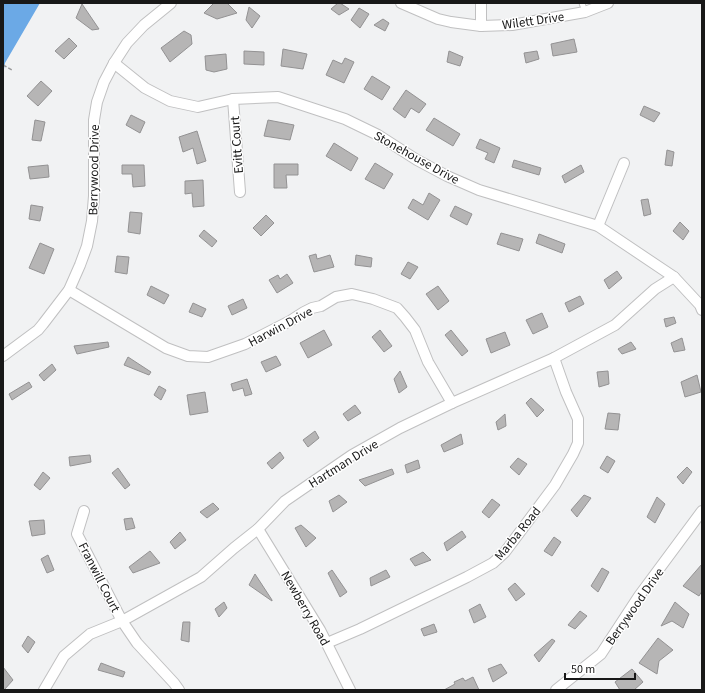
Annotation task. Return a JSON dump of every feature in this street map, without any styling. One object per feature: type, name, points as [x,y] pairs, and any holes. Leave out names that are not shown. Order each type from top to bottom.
[{"type":"street","name":"Berrywood Drive","points":[[3,356],[38,330],[69,290],[87,246],[92,220],[94,196],[94,120],[97,102],[104,82],[127,43],[144,25],[171,3]]},
{"type":"street","name":"Wilett Drive","points":[[401,3],[438,19],[481,26],[512,25],[608,3]]},
{"type":"street","points":[[481,3],[481,26]]},
{"type":"street","name":"Stonehouse Drive","points":[[114,63],[145,88],[170,101],[198,107],[233,99],[278,97],[346,119],[378,135],[417,160],[447,176],[479,190],[598,226],[674,277],[700,305],[702,310]]},
{"type":"street","name":"Evitt Court","points":[[233,99],[240,192]]},
{"type":"street","points":[[598,226],[624,163]]},
{"type":"street","name":"Hartman Drive","points":[[44,690],[64,656],[90,634],[122,621],[201,577],[258,529],[285,501],[352,455],[400,428],[452,403],[554,358],[615,325],[655,289],[674,277]]},
{"type":"street","name":"Harwin Drive","points":[[69,290],[166,348],[188,356],[208,358],[245,344],[283,325],[308,310],[321,306],[336,297],[352,294],[373,299],[397,308],[406,317],[415,330],[428,362],[452,403]]},
{"type":"street","name":"Marba Road","points":[[327,643],[360,629],[467,577],[493,563],[505,552],[555,485],[578,443],[578,420],[554,358]]},
{"type":"street","name":"Franwill Court","points":[[84,511],[77,534],[122,621],[137,643],[179,690]]},
{"type":"street","name":"Berrywood Drive","points":[[556,690],[601,654],[639,596],[702,512]]},
{"type":"street","name":"Newberry Road","points":[[258,529],[327,643],[350,690]]},
{"type":"path","points":[[3,65],[12,70]]},
{"type":"water","points":[[3,3],[40,3],[5,63],[3,75]]},
{"type":"building","points":[[214,3],[227,3],[237,13],[217,19],[204,13]]},
{"type":"building","points":[[338,3],[349,9],[339,15],[331,9]]},
{"type":"building","points":[[82,4],[99,29],[92,30],[76,18]]},
{"type":"building","points":[[249,7],[260,16],[252,28],[246,20]]},
{"type":"building","points":[[359,8],[369,14],[360,28],[351,20]]},
{"type":"building","points":[[383,19],[389,23],[385,31],[374,25]]},
{"type":"building","points":[[184,31],[191,35],[192,44],[170,62],[161,48]]},
{"type":"building","points":[[69,38],[77,46],[64,59],[55,51]]},
{"type":"building","points":[[574,39],[577,52],[553,56],[551,44]]},
{"type":"building","points":[[283,49],[307,54],[303,69],[281,66]]},
{"type":"building","points":[[244,51],[264,52],[264,65],[244,64]]},
{"type":"building","points":[[449,51],[463,57],[460,66],[447,62]]},
{"type":"building","points":[[537,51],[539,59],[526,63],[524,53]]},
{"type":"building","points":[[226,54],[227,69],[214,72],[206,70],[205,56]]},
{"type":"building","points":[[345,58],[354,62],[344,83],[326,75],[333,60],[342,64]]},
{"type":"building","points":[[372,76],[390,87],[382,100],[364,89]]},
{"type":"building","points":[[41,81],[52,91],[38,106],[27,96]]},
{"type":"building","points":[[406,90],[426,104],[419,113],[411,108],[405,118],[393,109]]},
{"type":"building","points":[[644,106],[660,113],[654,122],[640,115]]},
{"type":"building","points":[[131,115],[145,122],[140,133],[126,125]]},
{"type":"building","points":[[434,118],[460,134],[453,146],[426,130]]},
{"type":"building","points":[[35,120],[45,122],[41,141],[32,140]]},
{"type":"building","points":[[268,120],[294,125],[290,140],[264,136]]},
{"type":"building","points":[[197,131],[206,161],[197,164],[193,148],[183,152],[179,137]]},
{"type":"building","points":[[480,139],[500,148],[494,163],[485,159],[488,153],[476,148]]},
{"type":"building","points":[[334,143],[358,158],[351,171],[326,156]]},
{"type":"building","points":[[667,150],[674,152],[672,166],[665,165]]},
{"type":"building","points":[[514,160],[541,168],[539,175],[512,167]]},
{"type":"building","points":[[375,163],[393,174],[384,189],[365,179]]},
{"type":"building","points":[[274,164],[298,164],[298,175],[286,175],[287,188],[274,188]]},
{"type":"building","points":[[48,165],[49,177],[30,179],[28,167]]},
{"type":"building","points":[[122,165],[144,165],[145,186],[133,187],[132,174],[122,174]]},
{"type":"building","points":[[581,165],[584,172],[565,183],[562,176]]},
{"type":"building","points":[[203,180],[204,206],[193,207],[192,193],[185,194],[185,181]]},
{"type":"building","points":[[429,193],[440,200],[428,220],[408,208],[413,199],[423,205]]},
{"type":"building","points":[[648,199],[651,214],[644,216],[641,200]]},
{"type":"building","points":[[31,205],[43,207],[40,221],[29,219]]},
{"type":"building","points":[[455,206],[472,214],[467,225],[450,216]]},
{"type":"building","points":[[130,212],[142,213],[140,234],[128,232]]},
{"type":"building","points":[[266,215],[274,223],[261,236],[253,228]]},
{"type":"building","points":[[680,222],[689,231],[683,240],[673,231]]},
{"type":"building","points":[[204,230],[217,241],[212,247],[199,236]]},
{"type":"building","points":[[501,233],[523,239],[519,251],[497,244]]},
{"type":"building","points":[[539,234],[565,244],[562,253],[536,243]]},
{"type":"building","points":[[40,243],[54,249],[44,274],[29,268]]},
{"type":"building","points":[[316,254],[317,259],[330,255],[334,267],[314,272],[309,256]]},
{"type":"building","points":[[356,255],[372,258],[371,267],[355,265]]},
{"type":"building","points":[[117,256],[129,257],[127,274],[115,272]]},
{"type":"building","points":[[408,262],[418,267],[410,279],[401,274]]},
{"type":"building","points":[[617,271],[622,278],[609,289],[604,280]]},
{"type":"building","points":[[287,274],[293,283],[277,293],[269,280],[278,275],[280,279]]},
{"type":"building","points":[[151,286],[169,295],[164,304],[147,295]]},
{"type":"building","points":[[438,286],[449,301],[438,310],[426,294]]},
{"type":"building","points":[[580,296],[584,304],[569,312],[565,303]]},
{"type":"building","points":[[243,299],[247,308],[232,315],[228,306]]},
{"type":"building","points":[[193,303],[206,309],[202,317],[189,312]]},
{"type":"building","points":[[542,313],[548,327],[533,334],[526,320]]},
{"type":"building","points":[[674,317],[676,323],[666,327],[664,319]]},
{"type":"building","points":[[324,330],[332,345],[308,358],[300,343]]},
{"type":"building","points":[[380,330],[392,346],[384,352],[372,337]]},
{"type":"building","points":[[451,330],[468,351],[462,356],[445,335]]},
{"type":"building","points":[[505,332],[510,345],[491,353],[486,339]]},
{"type":"building","points":[[682,338],[685,350],[674,352],[671,343]]},
{"type":"building","points":[[108,342],[109,347],[77,354],[74,346]]},
{"type":"building","points":[[631,342],[636,349],[622,354],[618,349]]},
{"type":"building","points":[[276,356],[281,365],[266,372],[261,362]]},
{"type":"building","points":[[128,357],[151,372],[149,375],[124,365]]},
{"type":"building","points":[[52,364],[56,370],[44,381],[39,375]]},
{"type":"building","points":[[400,371],[407,387],[399,393],[394,379]]},
{"type":"building","points":[[608,371],[609,384],[599,387],[597,372]]},
{"type":"building","points":[[697,375],[701,392],[685,397],[681,382]]},
{"type":"building","points":[[247,379],[252,394],[245,396],[243,388],[233,391],[231,384]]},
{"type":"building","points":[[29,382],[32,387],[12,400],[9,394]]},
{"type":"building","points":[[159,386],[166,390],[161,400],[154,395]]},
{"type":"building","points":[[205,392],[208,412],[190,415],[187,395]]},
{"type":"building","points":[[531,398],[544,410],[537,417],[526,403]]},
{"type":"building","points":[[355,405],[361,413],[348,421],[343,414]]},
{"type":"building","points":[[608,413],[620,414],[618,430],[605,429]]},
{"type":"building","points":[[505,414],[506,426],[498,430],[496,422]]},
{"type":"building","points":[[315,431],[319,438],[308,447],[303,440]]},
{"type":"building","points":[[461,434],[463,444],[444,452],[441,445]]},
{"type":"building","points":[[280,452],[284,458],[272,469],[267,463]]},
{"type":"building","points":[[90,455],[91,462],[70,466],[69,457]]},
{"type":"building","points":[[607,456],[615,461],[608,473],[600,468]]},
{"type":"building","points":[[518,458],[527,464],[519,475],[510,467]]},
{"type":"building","points":[[418,460],[420,468],[407,473],[405,465]]},
{"type":"building","points":[[687,467],[692,472],[683,484],[677,477]]},
{"type":"building","points":[[118,468],[130,485],[125,489],[112,473]]},
{"type":"building","points":[[392,469],[394,474],[365,486],[359,480]]},
{"type":"building","points":[[43,472],[50,478],[40,490],[34,485]]},
{"type":"building","points":[[339,495],[347,502],[333,512],[329,501]]},
{"type":"building","points":[[584,495],[591,498],[577,517],[571,510]]},
{"type":"building","points":[[657,497],[665,504],[655,523],[647,517]]},
{"type":"building","points":[[492,499],[500,505],[489,518],[482,512]]},
{"type":"building","points":[[213,503],[219,509],[207,518],[200,512]]},
{"type":"building","points":[[132,518],[135,528],[126,530],[124,519]]},
{"type":"building","points":[[44,520],[45,534],[32,536],[29,521]]},
{"type":"building","points":[[301,525],[316,538],[306,547],[295,528]]},
{"type":"building","points":[[462,531],[466,537],[447,551],[444,543]]},
{"type":"building","points":[[180,532],[186,540],[175,549],[170,542]]},
{"type":"building","points":[[554,537],[561,542],[552,556],[544,551]]},
{"type":"building","points":[[150,551],[160,563],[133,573],[129,567]]},
{"type":"building","points":[[423,552],[431,560],[415,566],[410,559]]},
{"type":"building","points":[[48,555],[54,570],[47,573],[41,559]]},
{"type":"building","points":[[702,564],[702,591],[699,596],[683,586]]},
{"type":"building","points":[[602,568],[609,572],[598,592],[591,586]]},
{"type":"building","points":[[332,570],[347,592],[340,597],[328,573]]},
{"type":"building","points":[[386,570],[390,577],[371,586],[370,578]]},
{"type":"building","points":[[255,574],[272,600],[272,601],[249,585]]},
{"type":"building","points":[[515,583],[525,594],[516,601],[508,589]]},
{"type":"building","points":[[224,602],[227,608],[219,617],[215,609]]},
{"type":"building","points":[[675,602],[689,614],[683,628],[672,621],[661,626]]},
{"type":"building","points":[[480,604],[486,617],[474,623],[469,610]]},
{"type":"building","points":[[580,611],[587,616],[575,629],[568,625]]},
{"type":"building","points":[[183,622],[190,622],[189,642],[181,640]]},
{"type":"building","points":[[434,624],[437,632],[424,636],[421,629]]},
{"type":"building","points":[[28,636],[35,642],[28,653],[22,646]]},
{"type":"building","points":[[658,638],[673,650],[659,661],[657,674],[639,663]]},
{"type":"building","points":[[552,639],[555,641],[539,662],[534,655]]},
{"type":"building","points":[[101,663],[125,672],[123,677],[98,670]]},
{"type":"building","points":[[501,664],[507,673],[493,682],[488,669]]},
{"type":"building","points":[[3,667],[13,680],[4,690],[3,690]]},
{"type":"building","points":[[632,669],[643,682],[634,690],[620,690],[615,682]]},
{"type":"building","points":[[473,677],[479,690],[444,690],[455,684],[454,682],[463,678],[465,681]]}]
